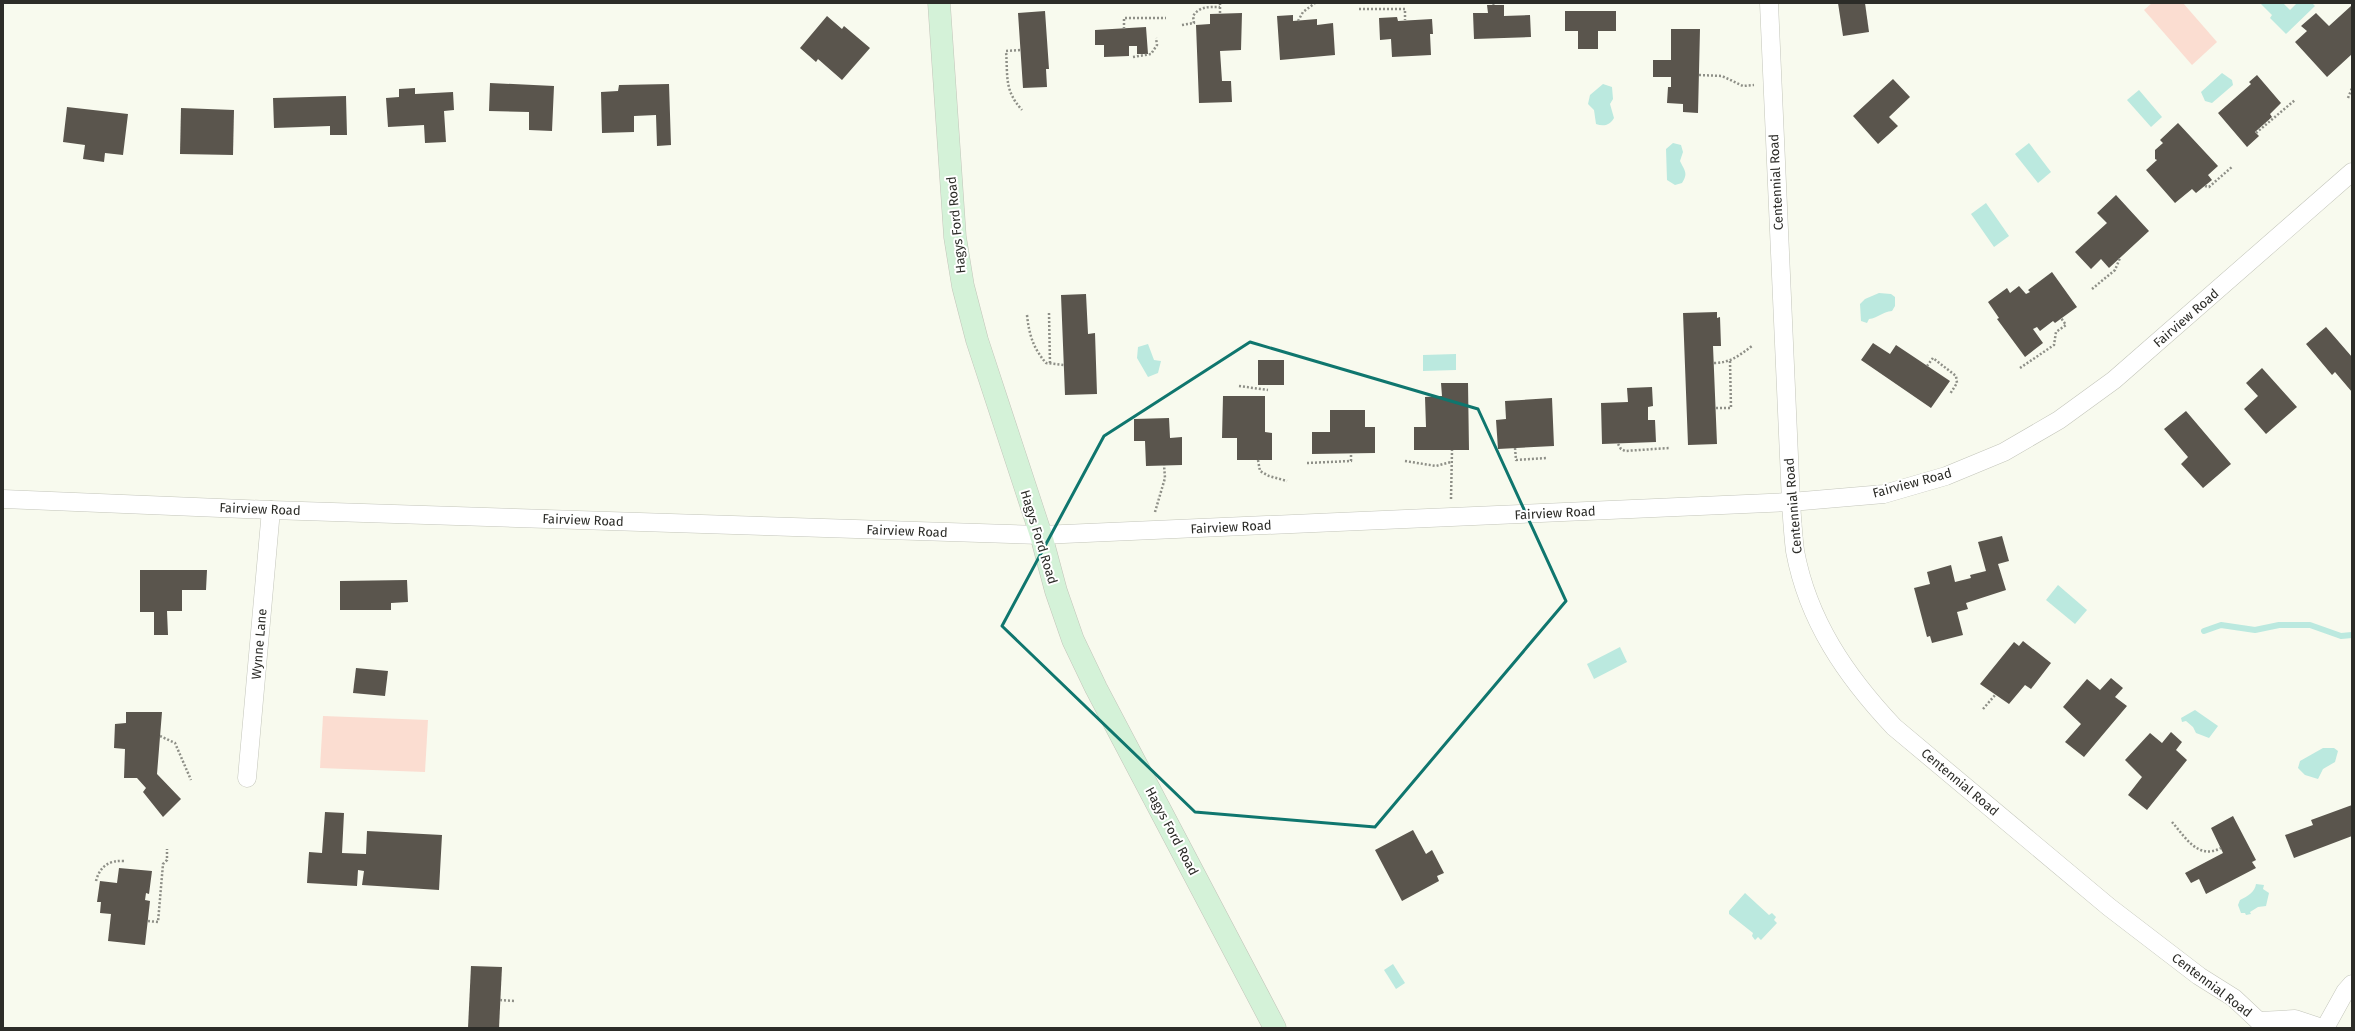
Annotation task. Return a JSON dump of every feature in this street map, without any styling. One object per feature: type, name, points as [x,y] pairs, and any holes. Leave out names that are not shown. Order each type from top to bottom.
[{"type":"street","name":"Hagys Ford Road","points":[[939,3],[955,237],[963,286],[976,340],[1041,536],[1056,591],[1073,640],[1096,688],[1275,1028]]},
{"type":"street","name":"Centennial Road","points":[[1768,3],[1791,502],[1795,550],[1813,614],[1840,661],[1870,702],[1894,727],[2100,900],[2199,976],[2234,998],[2263,1024],[2295,1019],[2324,1028]]},
{"type":"street","name":"Fairview Road","points":[[3,498],[271,510],[1041,536],[1791,502],[1884,494],[1946,476],[2004,452],[2059,420],[2114,380],[2352,172]]},
{"type":"street","name":"Wynne Lane","points":[[247,778],[271,510]]},
{"type":"street","points":[[2324,1028],[2345,992],[2352,984]]},
{"type":"path","points":[[1298,21],[1303,12],[1315,3]]},
{"type":"path","points":[[1182,26],[1194,24],[1193,16],[1198,10],[1205,7],[1220,5],[1220,13]]},
{"type":"path","points":[[1359,9],[1405,9],[1405,20]]},
{"type":"path","points":[[1124,29],[1124,18],[1166,18]]},
{"type":"path","points":[[1133,57],[1151,54],[1157,45],[1156,38]]},
{"type":"path","points":[[1020,50],[1006,51],[1008,88],[1011,98],[1022,110]]},
{"type":"path","points":[[1699,75],[1722,76],[1743,86],[1772,84]]},
{"type":"path","points":[[2348,98],[2352,88]]},
{"type":"path","points":[[2256,133],[2295,100]]},
{"type":"path","points":[[2205,186],[2209,188],[2233,166]]},
{"type":"path","points":[[2092,289],[2115,270],[2120,258]]},
{"type":"path","points":[[1049,313],[1050,364]]},
{"type":"path","points":[[1027,315],[1029,333],[1036,352],[1046,363],[1064,365]]},
{"type":"path","points":[[2020,368],[2054,345],[2056,332],[2066,325],[2061,318]]},
{"type":"path","points":[[1714,363],[1730,361],[1752,346]]},
{"type":"path","points":[[1927,366],[1933,358],[1956,376],[1957,384],[1950,394]]},
{"type":"path","points":[[1716,408],[1731,408],[1730,361]]},
{"type":"path","points":[[1239,386],[1268,390]]},
{"type":"path","points":[[1618,444],[1621,449],[1625,450],[1669,448]]},
{"type":"path","points":[[1515,448],[1516,460],[1546,458]]},
{"type":"path","points":[[1452,450],[1452,517]]},
{"type":"path","points":[[1307,463],[1351,461],[1351,454]]},
{"type":"path","points":[[1258,460],[1260,471],[1269,476],[1287,481]]},
{"type":"path","points":[[1405,461],[1436,466],[1451,462]]},
{"type":"path","points":[[1154,530],[1155,511],[1166,478],[1164,466]]},
{"type":"path","points":[[1983,709],[1996,694]]},
{"type":"path","points":[[160,736],[175,743],[191,780]]},
{"type":"path","points":[[2172,822],[2192,845],[2204,852],[2211,853],[2221,848]]},
{"type":"path","points":[[148,921],[158,922],[163,864],[167,860],[167,849]]},
{"type":"path","points":[[96,881],[102,866],[109,862],[125,861]]},
{"type":"path","points":[[500,1000],[515,1001]]},
{"type":"highlighted area","points":[[1250,342],[1478,409],[1566,601],[1375,827],[1195,812],[1002,626],[1104,436]]},
{"type":"shaded area","points":[[2152,3],[2183,3],[2217,42],[2192,65],[2144,10]]},
{"type":"shaded area","points":[[323,716],[428,720],[425,772],[320,768]]},
{"type":"water","points":[[2260,3],[2283,3],[2290,10],[2297,3],[2312,3],[2315,6],[2286,34],[2270,18],[2272,15]]},
{"type":"water","points":[[2222,73],[2232,80],[2233,85],[2212,103],[2205,101],[2201,92]]},
{"type":"water","points":[[1603,84],[1612,87],[1613,99],[1610,104],[1614,118],[1609,124],[1602,125],[1596,124],[1594,110],[1588,104],[1590,95]]},
{"type":"water","points":[[2139,90],[2162,117],[2151,127],[2127,100]]},
{"type":"water","points":[[1673,143],[1681,145],[1683,152],[1680,161],[1685,174],[1682,183],[1675,185],[1667,180],[1666,149]]},
{"type":"water","points":[[2029,143],[2051,172],[2038,183],[2015,154]]},
{"type":"water","points":[[1986,203],[2009,236],[1994,247],[1971,214]]},
{"type":"water","points":[[1879,293],[1891,294],[1895,297],[1895,306],[1892,311],[1869,319],[1867,323],[1861,321],[1860,304],[1865,299]]},
{"type":"water","points":[[1148,344],[1154,360],[1161,361],[1158,373],[1148,377],[1137,358],[1138,347]]},
{"type":"water","points":[[1456,354],[1456,370],[1423,371],[1423,355]]},
{"type":"water","points":[[2058,585],[2087,610],[2075,624],[2046,600]]},
{"type":"water","points":[[1620,647],[1627,662],[1594,679],[1587,664]]},
{"type":"water","points":[[2195,710],[2218,726],[2209,738],[2196,733],[2193,727],[2186,721],[2182,722],[2181,718]]},
{"type":"water","points":[[2323,748],[2334,748],[2338,751],[2335,762],[2323,769],[2318,779],[2305,775],[2298,768],[2300,761]]},
{"type":"water","points":[[2256,884],[2264,885],[2263,889],[2269,893],[2266,906],[2258,907],[2250,912],[2251,914],[2246,915],[2245,913],[2241,913],[2238,905],[2240,900],[2253,892]]},
{"type":"water","points":[[1745,893],[1769,915],[1772,913],[1776,917],[1774,920],[1777,923],[1761,940],[1758,937],[1755,940],[1752,936],[1753,933],[1729,914],[1729,911]]},
{"type":"water","points":[[1393,964],[1405,983],[1396,989],[1384,970]]},
{"type":"building","points":[[1838,3],[1865,3],[1869,32],[1843,36]]},
{"type":"building","points":[[1487,5],[1504,5],[1504,16],[1530,15],[1531,37],[1474,39],[1473,13],[1488,13]]},
{"type":"building","points":[[2351,6],[2352,54],[2327,77],[2295,42],[2307,31],[2301,26],[2316,13],[2329,26]]},
{"type":"building","points":[[1045,11],[1049,69],[1046,69],[1047,87],[1023,88],[1018,13]]},
{"type":"building","points":[[1565,11],[1616,11],[1616,31],[1598,31],[1598,49],[1578,49],[1578,31],[1565,31]]},
{"type":"building","points":[[1242,13],[1241,50],[1220,51],[1222,81],[1231,81],[1232,102],[1199,103],[1196,25],[1210,24],[1210,14]]},
{"type":"building","points":[[1293,15],[1293,21],[1317,19],[1317,25],[1333,23],[1335,55],[1280,60],[1277,16]]},
{"type":"building","points":[[827,16],[842,29],[844,26],[870,48],[842,80],[818,59],[816,62],[800,48]]},
{"type":"building","points":[[1397,17],[1398,21],[1432,19],[1433,34],[1430,34],[1431,55],[1392,57],[1391,39],[1380,40],[1379,18]]},
{"type":"building","points":[[1146,27],[1148,54],[1137,54],[1137,46],[1129,46],[1129,56],[1104,57],[1104,45],[1095,45],[1095,30]]},
{"type":"building","points":[[1671,29],[1700,29],[1698,113],[1683,112],[1683,104],[1667,103],[1668,87],[1671,87],[1671,77],[1653,77],[1653,60],[1671,60]]},
{"type":"building","points":[[2257,75],[2281,103],[2270,114],[2272,117],[2255,132],[2259,136],[2247,147],[2218,113],[2251,84],[2249,82]]},
{"type":"building","points":[[1893,79],[1910,97],[1889,117],[1898,126],[1878,144],[1853,116]]},
{"type":"building","points":[[490,83],[554,86],[552,131],[529,130],[529,112],[489,111]]},
{"type":"building","points":[[669,84],[671,145],[657,146],[656,115],[634,116],[634,132],[602,133],[601,92],[618,91],[619,85]]},
{"type":"building","points":[[415,88],[415,94],[453,92],[454,110],[444,111],[446,142],[425,143],[424,125],[388,127],[386,98],[399,97],[399,89]]},
{"type":"building","points":[[346,96],[347,135],[330,135],[330,126],[274,128],[273,98]]},
{"type":"building","points":[[67,107],[128,114],[123,155],[105,153],[104,162],[83,159],[85,145],[63,142]]},
{"type":"building","points":[[181,108],[234,110],[233,155],[180,154]]},
{"type":"building","points":[[2178,123],[2218,166],[2208,175],[2212,180],[2196,193],[2192,189],[2175,203],[2146,170],[2157,160],[2155,159],[2155,150],[2163,143],[2160,140]]},
{"type":"building","points":[[2116,195],[2149,231],[2109,268],[2101,259],[2091,269],[2075,252],[2107,223],[2097,213]]},
{"type":"building","points":[[2052,272],[2077,307],[2055,323],[2053,321],[2040,331],[2037,327],[2033,329],[2043,343],[2025,357],[1997,319],[1999,318],[1988,302],[2007,288],[2010,293],[2019,286],[2026,294],[2030,292],[2028,290]]},
{"type":"building","points":[[1086,294],[1088,334],[1095,333],[1097,394],[1065,395],[1061,295]]},
{"type":"building","points":[[1717,312],[1717,318],[1720,317],[1721,346],[1713,346],[1717,444],[1688,445],[1683,313]]},
{"type":"building","points":[[2326,327],[2352,357],[2352,392],[2335,372],[2332,375],[2306,344]]},
{"type":"building","points":[[1873,343],[1890,354],[1896,345],[1950,381],[1931,408],[1861,360]]},
{"type":"building","points":[[1258,360],[1284,360],[1284,385],[1258,385]]},
{"type":"building","points":[[2262,368],[2297,407],[2266,434],[2244,409],[2258,396],[2246,383]]},
{"type":"building","points":[[1441,383],[1468,383],[1469,450],[1414,450],[1414,427],[1426,427],[1425,397],[1442,396]]},
{"type":"building","points":[[1652,387],[1653,406],[1648,407],[1648,420],[1655,420],[1656,442],[1602,444],[1601,403],[1628,402],[1627,388]]},
{"type":"building","points":[[1223,396],[1265,396],[1265,432],[1272,433],[1272,460],[1237,460],[1237,438],[1222,438]]},
{"type":"building","points":[[1552,398],[1554,446],[1498,449],[1496,420],[1506,419],[1505,401]]},
{"type":"building","points":[[1330,410],[1365,410],[1365,427],[1375,427],[1375,453],[1312,454],[1312,432],[1330,432]]},
{"type":"building","points":[[2186,411],[2231,464],[2203,488],[2181,464],[2188,457],[2164,429]]},
{"type":"building","points":[[1169,418],[1170,438],[1182,437],[1182,465],[1146,466],[1145,441],[1134,441],[1134,419]]},
{"type":"building","points":[[2002,536],[2009,561],[1998,564],[2006,590],[1966,603],[1968,609],[1957,612],[1963,635],[1932,643],[1930,636],[1927,637],[1914,588],[1930,584],[1927,572],[1951,565],[1955,582],[1971,578],[1970,575],[1986,571],[1978,542]]},
{"type":"building","points":[[140,570],[207,570],[206,590],[182,590],[182,611],[167,611],[168,635],[154,635],[154,612],[140,612]]},
{"type":"building","points":[[407,580],[408,602],[391,603],[391,610],[340,610],[340,581]]},
{"type":"building","points":[[2023,641],[2051,663],[2031,689],[2025,685],[2009,704],[1980,684],[2014,642],[2019,646]]},
{"type":"building","points":[[356,668],[388,671],[385,696],[353,693]]},
{"type":"building","points":[[2111,678],[2123,688],[2115,697],[2127,706],[2084,757],[2065,742],[2081,724],[2063,707],[2087,679],[2100,690]]},
{"type":"building","points":[[126,712],[162,712],[157,774],[181,799],[163,817],[143,792],[146,788],[137,778],[124,778],[125,749],[114,748],[115,724],[126,723]]},
{"type":"building","points":[[2171,732],[2182,742],[2176,750],[2187,760],[2147,810],[2128,795],[2142,777],[2125,760],[2150,733],[2162,743]]},
{"type":"building","points":[[2352,805],[2352,836],[2294,858],[2285,835],[2313,825],[2311,820]]},
{"type":"building","points":[[325,812],[344,813],[342,853],[366,854],[367,831],[442,835],[439,890],[362,885],[364,871],[358,870],[357,886],[307,883],[309,852],[322,853]]},
{"type":"building","points":[[2233,816],[2256,860],[2252,862],[2256,868],[2206,894],[2199,879],[2191,883],[2185,873],[2223,853],[2211,828]]},
{"type":"building","points":[[1413,830],[1426,854],[1432,850],[1444,873],[1437,876],[1439,881],[1402,901],[1375,850]]},
{"type":"building","points":[[119,868],[152,871],[149,894],[146,893],[145,900],[150,901],[145,945],[108,941],[111,914],[100,913],[101,902],[97,902],[100,881],[117,883]]},
{"type":"building","points":[[471,966],[502,967],[499,1028],[468,1028]]},
{"type":"waterway","points":[[2204,631],[2221,625],[2255,630],[2279,625],[2310,625],[2341,636],[2352,635]]}]
